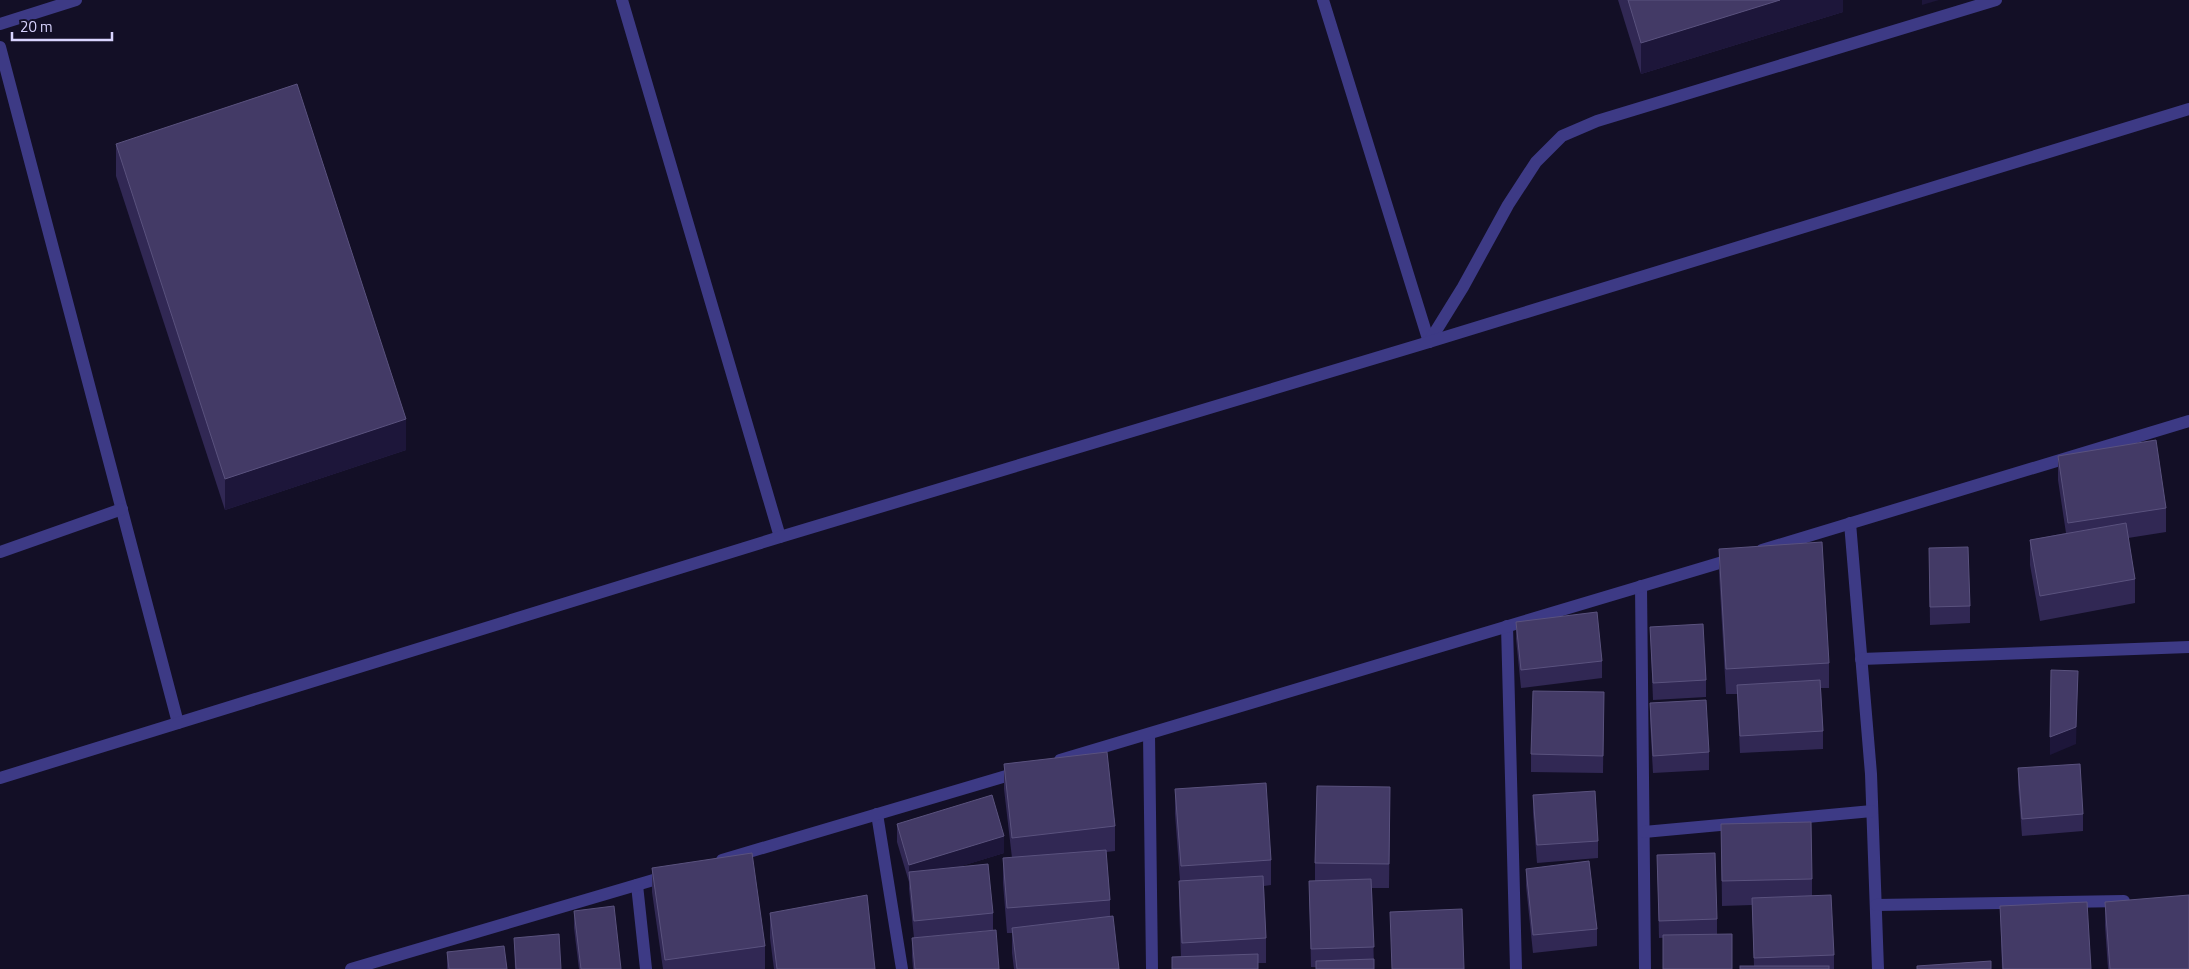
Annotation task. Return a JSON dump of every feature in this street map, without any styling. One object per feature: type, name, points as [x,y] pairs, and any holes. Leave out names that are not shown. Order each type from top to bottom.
[{"type":"street","points":[[0,24],[76,0]]},
{"type":"street","points":[[622,0],[780,537]]},
{"type":"street","points":[[1323,0],[1429,342]]},
{"type":"street","points":[[1429,342],[1463,287],[1508,204],[1536,162],[1562,136],[1597,121],[1996,0]]},
{"type":"street","points":[[0,47],[178,723]]},
{"type":"street","points":[[0,778],[780,537],[1429,342],[2189,109]]},
{"type":"street","points":[[714,862],[1149,734],[2189,421]]},
{"type":"street","points":[[0,552],[122,509]]},
{"type":"street","points":[[1850,523],[1872,811],[1878,969]]},
{"type":"street","points":[[1641,586],[1645,969]]},
{"type":"street","points":[[1508,626],[1516,969]]},
{"type":"street","points":[[1861,659],[2189,647]]},
{"type":"street","points":[[1149,734],[1152,969]]},
{"type":"street","points":[[1644,832],[1872,811]]},
{"type":"street","points":[[876,814],[902,969]]},
{"type":"street","points":[[350,969],[675,874]]},
{"type":"street","points":[[637,885],[646,969]]},
{"type":"street","points":[[1876,904],[2140,901]]},
{"type":"building","points":[[1628,0],[1780,0],[1641,43]]},
{"type":"building","points":[[297,84],[406,419],[225,479],[116,144]]},
{"type":"building","points":[[2156,440],[2166,508],[2068,523],[2058,456]]},
{"type":"building","points":[[2126,523],[2135,579],[2040,596],[2030,540]]},
{"type":"building","points":[[1822,542],[1829,663],[1726,669],[1719,549]]},
{"type":"building","points":[[1968,547],[1970,606],[1930,607],[1929,548]]},
{"type":"building","points":[[1597,612],[1602,661],[1521,670],[1516,622]]},
{"type":"building","points":[[1703,624],[1706,680],[1653,683],[1650,627]]},
{"type":"building","points":[[2051,670],[2078,671],[2076,727],[2050,737]]},
{"type":"building","points":[[1820,680],[1823,731],[1740,736],[1737,685]]},
{"type":"building","points":[[1533,691],[1604,692],[1603,756],[1531,754]]},
{"type":"building","points":[[1706,700],[1709,752],[1653,756],[1650,703]]},
{"type":"building","points":[[1107,752],[1115,826],[1012,838],[1004,764]]},
{"type":"building","points":[[2080,764],[2083,814],[2022,819],[2018,768]]},
{"type":"building","points":[[1266,783],[1271,860],[1181,866],[1175,789]]},
{"type":"building","points":[[1317,786],[1390,787],[1389,864],[1315,863]]},
{"type":"building","points":[[1595,791],[1598,841],[1537,845],[1533,795]]},
{"type":"building","points":[[992,795],[1004,836],[909,865],[897,824]]},
{"type":"building","points":[[1811,822],[1812,879],[1722,881],[1721,824]]},
{"type":"building","points":[[1106,850],[1110,900],[1007,908],[1003,858]]},
{"type":"building","points":[[752,853],[765,946],[665,960],[652,868]]},
{"type":"building","points":[[1715,853],[1717,919],[1659,921],[1657,855]]},
{"type":"building","points":[[1589,861],[1597,929],[1533,935],[1526,869]]},
{"type":"building","points":[[988,864],[993,913],[914,921],[909,872]]},
{"type":"building","points":[[1263,876],[1266,938],[1182,943],[1179,881]]},
{"type":"building","points":[[1371,879],[1374,947],[1311,949],[1309,881]]},
{"type":"building","points":[[867,895],[875,969],[777,969],[770,913]]},
{"type":"building","points":[[1831,895],[1834,955],[1754,958],[1752,898]]},
{"type":"building","points":[[2189,895],[2189,969],[2110,969],[2105,902]]},
{"type":"building","points":[[2087,902],[2091,969],[2003,969],[2000,906]]},
{"type":"building","points":[[614,906],[621,969],[581,969],[574,911]]},
{"type":"building","points":[[1462,909],[1464,969],[1392,969],[1390,912]]},
{"type":"building","points":[[1113,916],[1119,969],[1017,969],[1012,928]]},
{"type":"building","points":[[996,930],[999,969],[915,969],[912,938]]},
{"type":"building","points":[[559,934],[561,969],[516,969],[514,938]]},
{"type":"building","points":[[1732,934],[1732,969],[1663,969],[1663,935]]},
{"type":"building","points":[[504,946],[507,969],[449,969],[447,952]]},
{"type":"building","points":[[1258,954],[1258,969],[1172,969],[1172,957]]},
{"type":"building","points":[[1374,959],[1374,969],[1316,969],[1316,961]]},
{"type":"building","points":[[1991,961],[1991,969],[1917,969],[1917,966]]},
{"type":"building","points":[[1740,966],[1829,966],[1829,969],[1740,969]]}]
